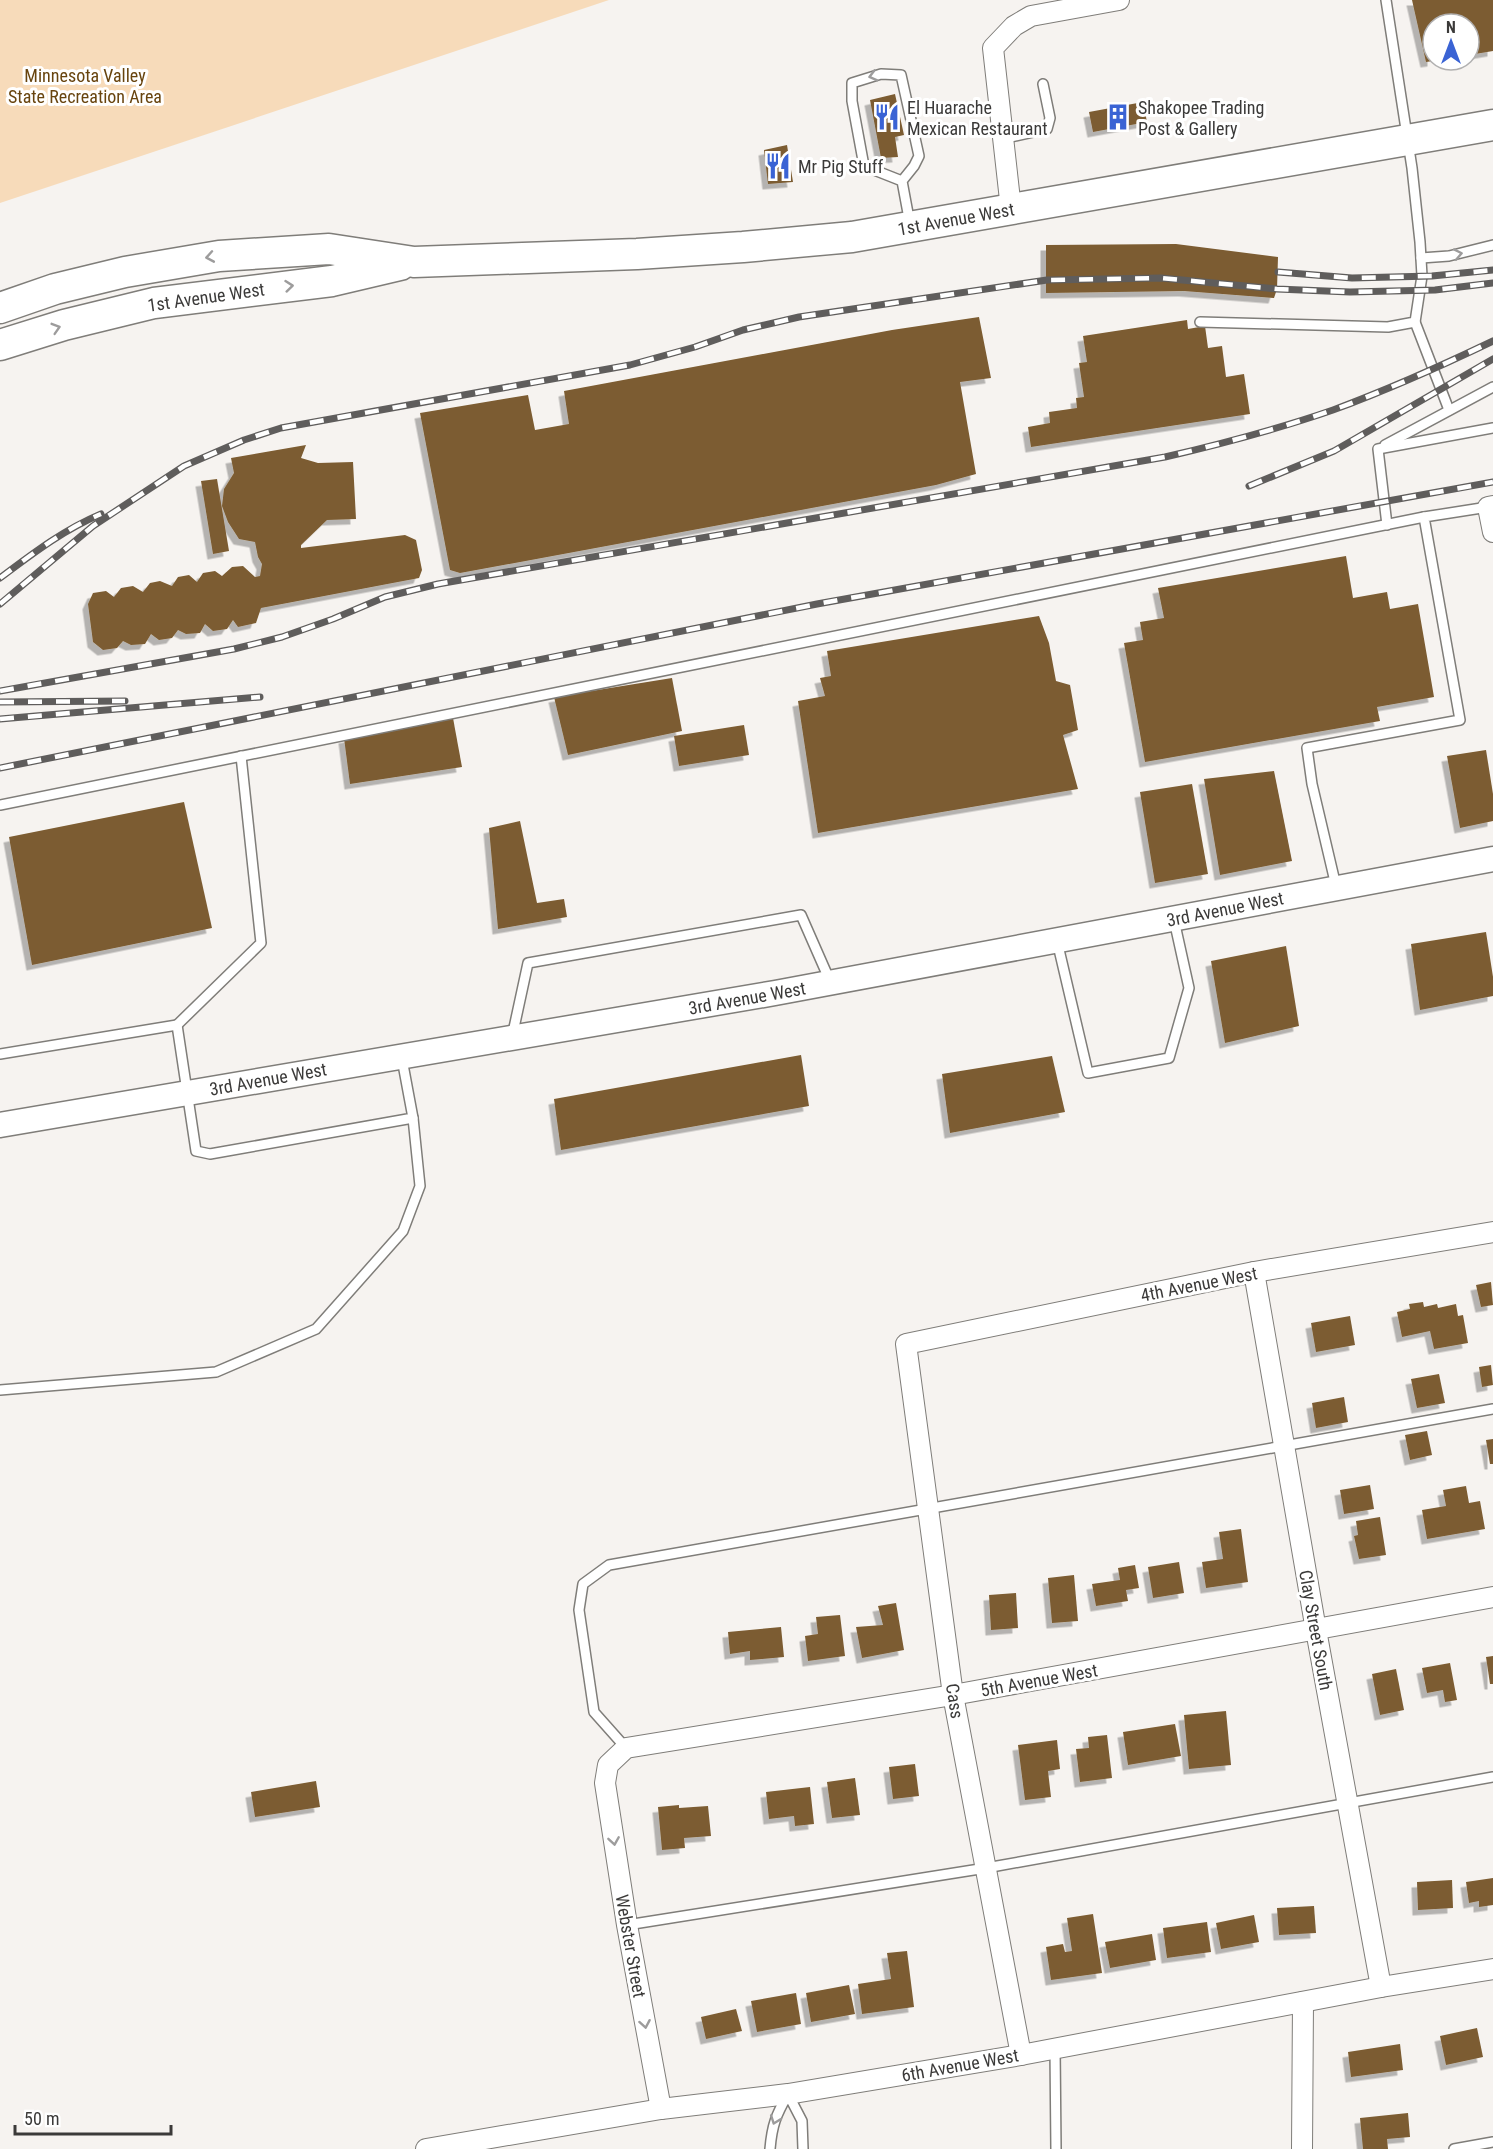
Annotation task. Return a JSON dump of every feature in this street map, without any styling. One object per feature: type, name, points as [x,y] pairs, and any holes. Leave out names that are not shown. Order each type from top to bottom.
[{"type":"main road","name":"1st Avenue West","points":[[0,308],[55,289],[125,272],[219,256],[329,249],[414,262],[743,248],[852,237],[1493,125]]},
{"type":"main road","name":"1st Avenue West","points":[[0,345],[64,325],[154,303],[332,281],[414,262]]},
{"type":"street","points":[[1011,209],[993,48],[1014,26],[1031,16],[1119,0]]},
{"type":"street","points":[[1491,507],[1493,532]]},
{"type":"street","name":"3rd Avenue West","points":[[0,1125],[831,983],[1493,859]]},
{"type":"street","name":"4th Avenue West","points":[[906,1344],[1254,1272],[1493,1232]]},
{"type":"street","name":"Clay Street South","points":[[1254,1272],[1381,1987]]},
{"type":"street","name":"Cass","points":[[906,1344],[953,1695],[1021,2055]]},
{"type":"street","name":"5th Avenue West","points":[[626,1748],[953,1695],[1493,1597]]},
{"type":"street","name":"Webster Street","points":[[626,1748],[608,1765],[605,1783],[627,1925],[661,2109]]},
{"type":"street","name":"6th Avenue West","points":[[426,2149],[661,2109],[788,2094],[1021,2055],[1381,1987],[1493,1969]]},
{"type":"street","points":[[1302,2149],[1303,2002]]},
{"type":"lane","points":[[1386,0],[1408,140],[1421,258],[1421,291],[1415,322],[1449,410]]},
{"type":"lane","points":[[902,182],[864,166],[852,101],[852,82],[880,74],[901,75],[919,156],[902,182],[911,227]]},
{"type":"lane","points":[[1002,139],[1047,129],[1050,118],[1043,84]]},
{"type":"lane","points":[[1421,258],[1449,256],[1493,245]]},
{"type":"lane","points":[[1200,322],[1388,327],[1415,322]]},
{"type":"lane","points":[[1378,449],[1493,387]]},
{"type":"lane","points":[[1378,449],[1493,428]]},
{"type":"lane","points":[[1378,449],[1387,525]]},
{"type":"lane","points":[[0,805],[1424,517],[1491,507]]},
{"type":"lane","points":[[1336,888],[1312,784],[1307,748],[1460,720],[1424,517]]},
{"type":"lane","points":[[0,1054],[177,1025],[261,943],[241,756]]},
{"type":"lane","points":[[512,1038],[528,963],[801,915],[831,983]]},
{"type":"lane","points":[[1057,941],[1088,1073],[1169,1058],[1189,988],[1174,919]]},
{"type":"lane","points":[[177,1025],[196,1151],[210,1154],[413,1118]]},
{"type":"lane","points":[[0,1390],[216,1372],[316,1329],[403,1231],[420,1186],[413,1118],[402,1056]]},
{"type":"lane","points":[[626,1748],[594,1712],[579,1610],[583,1584],[609,1565],[1493,1409]]},
{"type":"lane","points":[[627,1925],[986,1868],[1493,1777]]},
{"type":"lane","points":[[1055,2048],[1056,2149]]},
{"type":"lane","points":[[770,2149],[772,2127],[788,2094]]},
{"type":"lane","points":[[788,2094],[802,2121],[803,2149]]},
{"type":"lane","points":[[1454,2149],[1493,2142]]},
{"type":"green space","name":"Minnesota Valley State Recreation Area","points":[[0,0],[609,0],[0,203]]},
{"type":"building","points":[[1412,0],[1493,0],[1493,51],[1481,53],[1481,12],[1421,12],[1421,40]]},
{"type":"building","name":"El Huarache Mexican Restaurant","points":[[895,94],[904,135],[895,137],[898,157],[881,158],[870,100]]},
{"type":"building","name":"Shakopee Trading Post & Gallery","points":[[1143,102],[1147,122],[1093,132],[1089,112]]},
{"type":"building","name":"Mr Pig Stuff","points":[[787,145],[793,182],[768,184],[764,150]]},
{"type":"building","points":[[1176,244],[1278,257],[1277,289],[1274,298],[1184,291],[1046,293],[1046,245]]},
{"type":"building","points":[[979,317],[991,378],[960,382],[976,474],[936,485],[460,573],[450,570],[420,413],[528,395],[535,430],[569,424],[564,391],[892,330]]},
{"type":"building","points":[[1187,320],[1188,329],[1205,326],[1208,348],[1222,346],[1226,377],[1244,374],[1250,414],[1031,447],[1028,427],[1050,423],[1049,412],[1077,408],[1076,398],[1084,397],[1079,363],[1087,362],[1083,336]]},
{"type":"building","points":[[306,445],[301,458],[318,463],[353,462],[356,519],[327,520],[301,545],[301,548],[405,535],[416,540],[422,570],[419,578],[261,608],[256,623],[238,627],[233,620],[227,629],[213,631],[205,624],[200,633],[186,634],[178,630],[172,638],[159,640],[151,634],[145,644],[131,645],[123,641],[117,648],[103,650],[93,642],[88,604],[93,593],[106,591],[114,597],[121,588],[133,586],[143,592],[150,583],[160,581],[172,586],[178,577],[189,575],[197,582],[203,573],[215,571],[222,576],[232,567],[243,566],[255,577],[260,576],[262,564],[255,542],[239,539],[228,522],[222,506],[224,489],[234,473],[231,458]]},
{"type":"building","points":[[217,479],[229,551],[213,554],[201,481]]},
{"type":"building","points":[[1346,556],[1353,598],[1387,592],[1390,609],[1418,604],[1434,697],[1377,707],[1380,721],[1145,762],[1124,643],[1143,640],[1140,622],[1164,618],[1158,588]]},
{"type":"building","points":[[1039,616],[1049,643],[1056,681],[1070,685],[1078,730],[1063,735],[1078,789],[818,833],[798,701],[825,696],[820,678],[831,676],[827,651]]},
{"type":"building","points":[[672,678],[682,731],[568,755],[554,697]]},
{"type":"building","points":[[453,718],[462,767],[350,784],[344,738]]},
{"type":"building","points":[[744,725],[749,755],[679,766],[674,736]]},
{"type":"building","points":[[1486,750],[1493,794],[1493,821],[1460,828],[1447,756]]},
{"type":"building","points":[[1274,771],[1292,861],[1220,875],[1204,779]]},
{"type":"building","points":[[1192,784],[1208,874],[1155,883],[1140,792]]},
{"type":"building","points":[[184,802],[212,928],[32,965],[9,837]]},
{"type":"building","points":[[520,821],[537,903],[564,899],[567,917],[498,929],[489,828]]},
{"type":"building","points":[[1486,932],[1493,977],[1493,996],[1420,1010],[1411,944]]},
{"type":"building","points":[[1286,946],[1299,1026],[1225,1043],[1211,961]]},
{"type":"building","points":[[801,1055],[809,1106],[561,1150],[554,1099]]},
{"type":"building","points":[[1052,1056],[1065,1112],[950,1133],[942,1074]]},
{"type":"building","points":[[1491,1282],[1493,1305],[1481,1307],[1476,1285]]},
{"type":"building","points":[[1423,1302],[1424,1307],[1437,1304],[1438,1308],[1456,1304],[1458,1316],[1463,1315],[1468,1343],[1434,1349],[1430,1331],[1402,1337],[1397,1312],[1410,1309],[1409,1304]]},
{"type":"building","points":[[1350,1316],[1355,1345],[1316,1352],[1311,1323]]},
{"type":"building","points":[[1491,1365],[1493,1385],[1482,1387],[1479,1367]]},
{"type":"building","points":[[1439,1374],[1445,1403],[1417,1408],[1411,1379]]},
{"type":"building","points":[[1344,1397],[1348,1422],[1316,1428],[1312,1403]]},
{"type":"building","points":[[1427,1431],[1432,1455],[1410,1460],[1405,1435]]},
{"type":"building","points":[[1493,1439],[1493,1464],[1490,1464],[1486,1440]]},
{"type":"building","points":[[1370,1485],[1374,1509],[1344,1514],[1340,1490]]},
{"type":"building","points":[[1466,1486],[1469,1503],[1480,1501],[1485,1529],[1427,1539],[1422,1510],[1446,1506],[1443,1490]]},
{"type":"building","points":[[1380,1517],[1386,1555],[1359,1559],[1354,1536],[1358,1535],[1356,1521]]},
{"type":"building","points":[[1241,1529],[1248,1582],[1206,1588],[1202,1562],[1223,1559],[1219,1532]]},
{"type":"building","points":[[1179,1562],[1184,1593],[1153,1598],[1148,1567]]},
{"type":"building","points":[[1135,1565],[1139,1588],[1126,1590],[1128,1601],[1096,1606],[1092,1584],[1120,1580],[1118,1568]]},
{"type":"building","points":[[1074,1575],[1078,1621],[1052,1623],[1048,1578]]},
{"type":"building","points":[[1016,1593],[1018,1628],[991,1630],[989,1595]]},
{"type":"building","points":[[896,1603],[904,1650],[862,1658],[856,1627],[883,1625],[878,1606]]},
{"type":"building","points":[[840,1615],[845,1656],[808,1661],[805,1636],[818,1634],[816,1617]]},
{"type":"building","points":[[781,1627],[784,1657],[750,1660],[750,1651],[730,1654],[728,1632]]},
{"type":"building","points":[[1493,1656],[1493,1684],[1490,1684],[1486,1657]]},
{"type":"building","points":[[1450,1663],[1457,1700],[1445,1702],[1443,1690],[1427,1693],[1422,1668]]},
{"type":"building","points":[[1396,1669],[1404,1710],[1380,1715],[1372,1674]]},
{"type":"building","points":[[1226,1711],[1231,1765],[1189,1769],[1184,1715]]},
{"type":"building","points":[[1175,1724],[1181,1756],[1128,1765],[1123,1732]]},
{"type":"building","points":[[1107,1735],[1112,1778],[1080,1782],[1076,1749],[1089,1748],[1088,1737]]},
{"type":"building","points":[[1057,1740],[1060,1769],[1048,1771],[1051,1797],[1025,1800],[1018,1745]]},
{"type":"building","points":[[915,1764],[919,1796],[893,1799],[889,1767]]},
{"type":"building","points":[[855,1778],[860,1815],[832,1818],[827,1782]]},
{"type":"building","points":[[316,1781],[320,1807],[255,1817],[251,1792]]},
{"type":"building","points":[[810,1787],[814,1824],[795,1826],[794,1816],[769,1819],[766,1792]]},
{"type":"building","points":[[679,1805],[679,1808],[708,1806],[711,1836],[684,1838],[685,1848],[662,1850],[658,1807]]},
{"type":"building","points":[[1493,1878],[1493,1905],[1479,1907],[1479,1901],[1469,1903],[1466,1882]]},
{"type":"building","points":[[1452,1880],[1453,1908],[1418,1910],[1417,1882]]},
{"type":"building","points":[[1314,1906],[1316,1933],[1279,1935],[1277,1908]]},
{"type":"building","points":[[1093,1914],[1102,1973],[1051,1980],[1046,1947],[1063,1944],[1065,1952],[1072,1951],[1067,1918]]},
{"type":"building","points":[[1254,1915],[1259,1942],[1221,1949],[1216,1923]]},
{"type":"building","points":[[1207,1922],[1211,1952],[1167,1958],[1163,1928]]},
{"type":"building","points":[[1152,1934],[1156,1960],[1110,1968],[1105,1942]]},
{"type":"building","points":[[907,1951],[914,2007],[862,2014],[858,1984],[891,1979],[887,1953]]},
{"type":"building","points":[[849,1985],[855,2014],[811,2022],[806,1993]]},
{"type":"building","points":[[796,1993],[801,2024],[757,2032],[751,2001]]},
{"type":"building","points":[[736,2009],[742,2031],[706,2039],[701,2017]]},
{"type":"building","points":[[1477,2028],[1483,2057],[1446,2065],[1440,2036]]},
{"type":"building","points":[[1400,2044],[1403,2070],[1351,2077],[1348,2052]]},
{"type":"building","points":[[1408,2113],[1410,2137],[1387,2139],[1388,2149],[1363,2149],[1360,2118]]},
{"type":"railway","points":[[1278,272],[1352,278],[1432,276],[1493,270]]},
{"type":"railway","points":[[0,604],[93,526],[184,466],[244,440],[281,428],[630,365],[695,347],[743,330],[799,317],[1047,280],[1161,278],[1277,289],[1350,292],[1435,290],[1493,283]]},
{"type":"railway","points":[[0,691],[234,649],[282,637],[385,597],[438,584],[1165,457],[1249,436],[1333,410],[1493,341]]},
{"type":"railway","points":[[1249,486],[1334,451],[1493,359]]},
{"type":"railway","points":[[0,768],[817,604],[1493,482]]},
{"type":"railway","points":[[0,578],[61,535],[101,514]]},
{"type":"railway","points":[[0,719],[260,697]]},
{"type":"railway","points":[[0,702],[125,701]]},
{"type":"place","name":"El Huarache Mexican Restaurant","points":[[887,117]]},
{"type":"place","name":"Shakopee Trading Post & Gallery","points":[[1118,117]]},
{"type":"place","name":"Mr Pig Stuff","points":[[778,166]]}]
